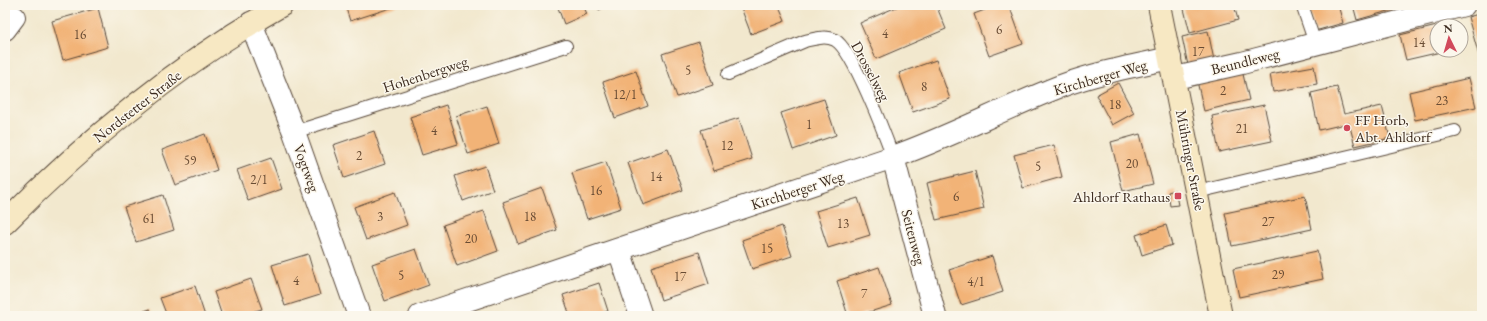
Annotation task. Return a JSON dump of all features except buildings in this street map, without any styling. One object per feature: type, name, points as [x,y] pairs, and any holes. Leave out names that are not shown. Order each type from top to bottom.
[{"type":"street","name":"Mühringer Straße","points":[[1159,5],[1221,316]]},
{"type":"street","name":"Beundleweg","points":[[1172,68],[1315,43],[1464,5]]},
{"type":"street","name":"Vogtweg","points":[[266,11],[294,132],[359,316]]},
{"type":"street","name":"Nordstetter Straße","points":[[5,223],[60,170],[114,123],[184,69],[266,11]]},
{"type":"street","name":"Kirchberger Weg","points":[[420,316],[893,157],[943,138],[1062,86],[1112,70],[1172,68]]},
{"type":"street","name":"Seitenweg","points":[[893,157],[935,316]]},
{"type":"street","points":[[619,250],[641,316]]},
{"type":"lane","points":[[1302,5],[1315,43]]},
{"type":"lane","name":"Drosselweg","points":[[728,74],[805,41],[818,38],[836,40],[851,61],[884,132],[893,157]]},
{"type":"lane","name":"Hohenbergweg","points":[[294,132],[566,46]]},
{"type":"lane","points":[[1197,192],[1455,132]]},
{"type":"place","name":"FF Horb, Abt. Ahldorf","points":[[1347,128]]},
{"type":"place","name":"Ahldorf Rathaus","points":[[1178,196]]}]
